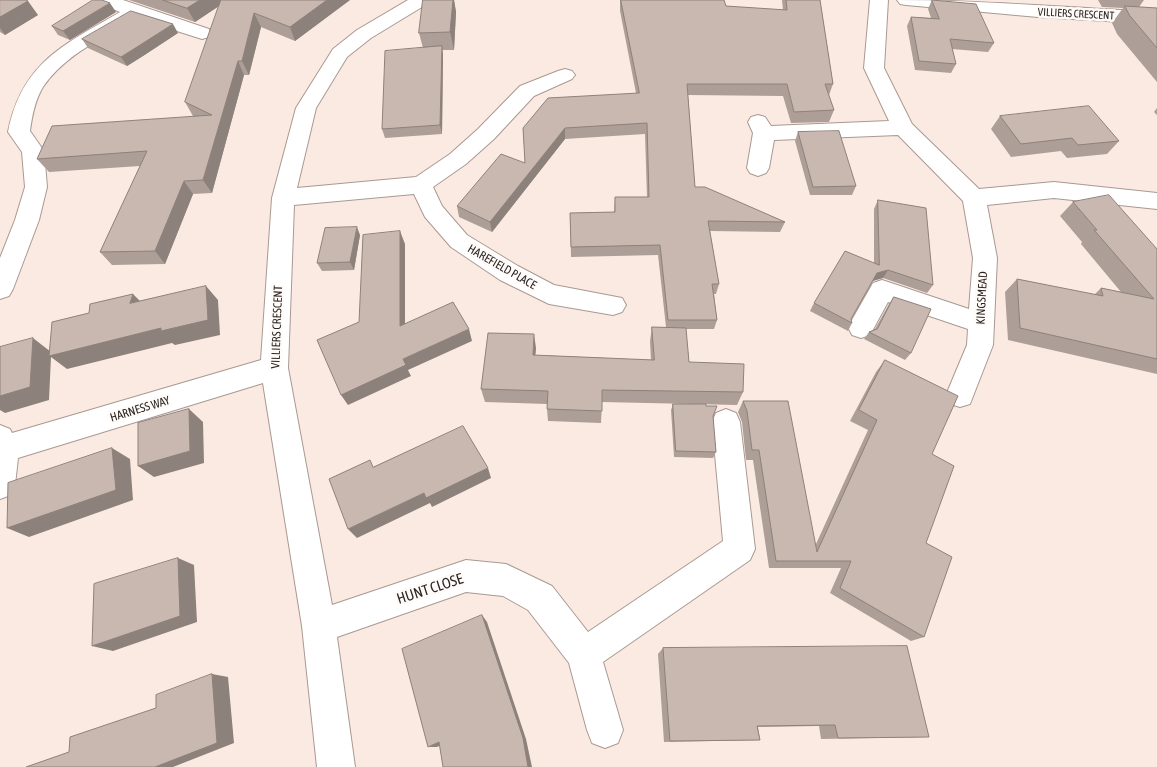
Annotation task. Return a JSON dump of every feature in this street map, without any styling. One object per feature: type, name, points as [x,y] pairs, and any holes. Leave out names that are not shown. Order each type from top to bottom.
[{"type":"street","points":[[107,0],[134,11],[202,33]]},
{"type":"street","name":"VILLIERS CRESCENT","points":[[336,767],[319,626],[274,368],[283,198],[306,108],[340,53],[364,34],[421,0]]},
{"type":"street","points":[[879,0],[874,68],[903,128],[974,198],[1054,190],[1157,201]]},
{"type":"street","name":"VILLIERS CRESCENT","points":[[906,0],[1035,6],[1157,18]]},
{"type":"street","points":[[0,289],[27,220],[36,187],[33,150],[9,134],[39,79],[56,61],[134,11]]},
{"type":"street","points":[[283,198],[421,185],[458,159],[486,134],[527,91],[565,74]]},
{"type":"street","points":[[758,168],[761,127],[903,128]]},
{"type":"street","name":"HAREFIELD PLACE","points":[[421,185],[433,211],[459,241],[509,273],[549,294],[613,305]]},
{"type":"street","name":"KINGSMEAD","points":[[960,395],[980,345],[985,258],[974,198]]},
{"type":"street","points":[[861,328],[882,290],[981,323]]},
{"type":"street","name":"HARNESS WAY","points":[[0,485],[3,444],[274,368]]},
{"type":"street","points":[[584,655],[739,549],[726,422]]},
{"type":"street","name":"HUNT CLOSE","points":[[319,626],[466,576],[506,580],[540,598],[584,655],[605,730]]},
{"type":"building","points":[[0,0],[26,0],[28,1],[0,17]]},
{"type":"building","points":[[93,0],[102,0],[110,3],[63,31],[52,26]]},
{"type":"building","points":[[163,0],[200,0],[187,8]]},
{"type":"building","points":[[221,0],[327,0],[290,27],[254,13],[242,61],[238,61],[203,180],[184,181],[155,251],[100,252],[147,151],[37,159],[52,126],[212,115],[185,102]]},
{"type":"building","points":[[423,0],[453,0],[450,32],[419,33]]},
{"type":"building","points":[[621,0],[724,0],[726,6],[787,10],[786,0],[820,0],[833,84],[825,84],[834,110],[794,112],[787,84],[687,84],[695,187],[705,187],[785,222],[708,221],[719,284],[712,284],[717,320],[668,320],[660,245],[571,247],[570,213],[615,212],[615,197],[649,197],[647,123],[565,128],[490,222],[457,206],[501,154],[525,163],[523,128],[548,98],[639,93]]},
{"type":"building","points":[[932,0],[976,4],[994,43],[950,39],[956,64],[919,61],[911,17],[939,19]]},
{"type":"building","points":[[1125,6],[1157,8],[1157,48],[1130,16]]},
{"type":"building","points":[[131,11],[173,24],[121,57],[82,39]]},
{"type":"building","points":[[442,46],[440,125],[382,129],[385,51]]},
{"type":"building","points":[[1089,106],[1119,141],[1078,145],[1072,138],[1021,144],[1000,116]]},
{"type":"building","points":[[839,131],[856,186],[813,187],[798,132]]},
{"type":"building","points":[[1109,195],[1157,249],[1157,359],[1020,328],[1017,279],[1103,296],[1101,288],[1154,299],[1094,230],[1097,230],[1073,202]]},
{"type":"building","points":[[878,200],[926,208],[933,285],[888,270],[877,273],[851,319],[852,323],[814,303],[845,251],[879,265]]},
{"type":"building","points":[[357,227],[350,262],[317,263],[325,228]]},
{"type":"building","points":[[400,231],[400,326],[453,302],[469,329],[403,359],[406,365],[341,395],[317,340],[359,322],[363,235]]},
{"type":"building","points":[[206,286],[208,320],[161,331],[161,328],[49,356],[52,322],[89,313],[90,304],[133,294],[130,303]]},
{"type":"building","points":[[894,297],[931,309],[911,353],[869,332],[877,329]]},
{"type":"building","points":[[652,327],[686,328],[689,362],[744,364],[743,392],[602,390],[602,411],[547,409],[548,391],[481,389],[488,333],[534,334],[533,355],[654,360]]},
{"type":"building","points":[[33,338],[30,387],[0,396],[0,347]]},
{"type":"building","points":[[885,360],[958,396],[932,454],[954,466],[926,543],[952,557],[924,637],[840,588],[851,561],[776,561],[759,450],[752,450],[747,411],[743,401],[788,401],[817,552],[877,420],[859,410]]},
{"type":"building","points":[[673,404],[717,406],[713,416],[716,452],[676,451]]},
{"type":"building","points":[[189,409],[190,451],[138,466],[138,423]]},
{"type":"building","points":[[463,426],[488,468],[426,498],[424,493],[348,529],[329,479],[370,460],[373,467]]},
{"type":"building","points":[[112,448],[116,490],[7,528],[8,483]]},
{"type":"building","points":[[178,558],[180,616],[92,646],[94,584]]},
{"type":"building","points":[[482,615],[523,738],[528,767],[443,767],[439,742],[428,747],[402,649]]},
{"type":"building","points":[[907,646],[929,737],[838,738],[835,725],[757,726],[760,740],[670,741],[663,648]]},
{"type":"building","points":[[212,674],[217,743],[155,767],[26,767],[69,752],[70,737],[156,708],[156,695]]}]
